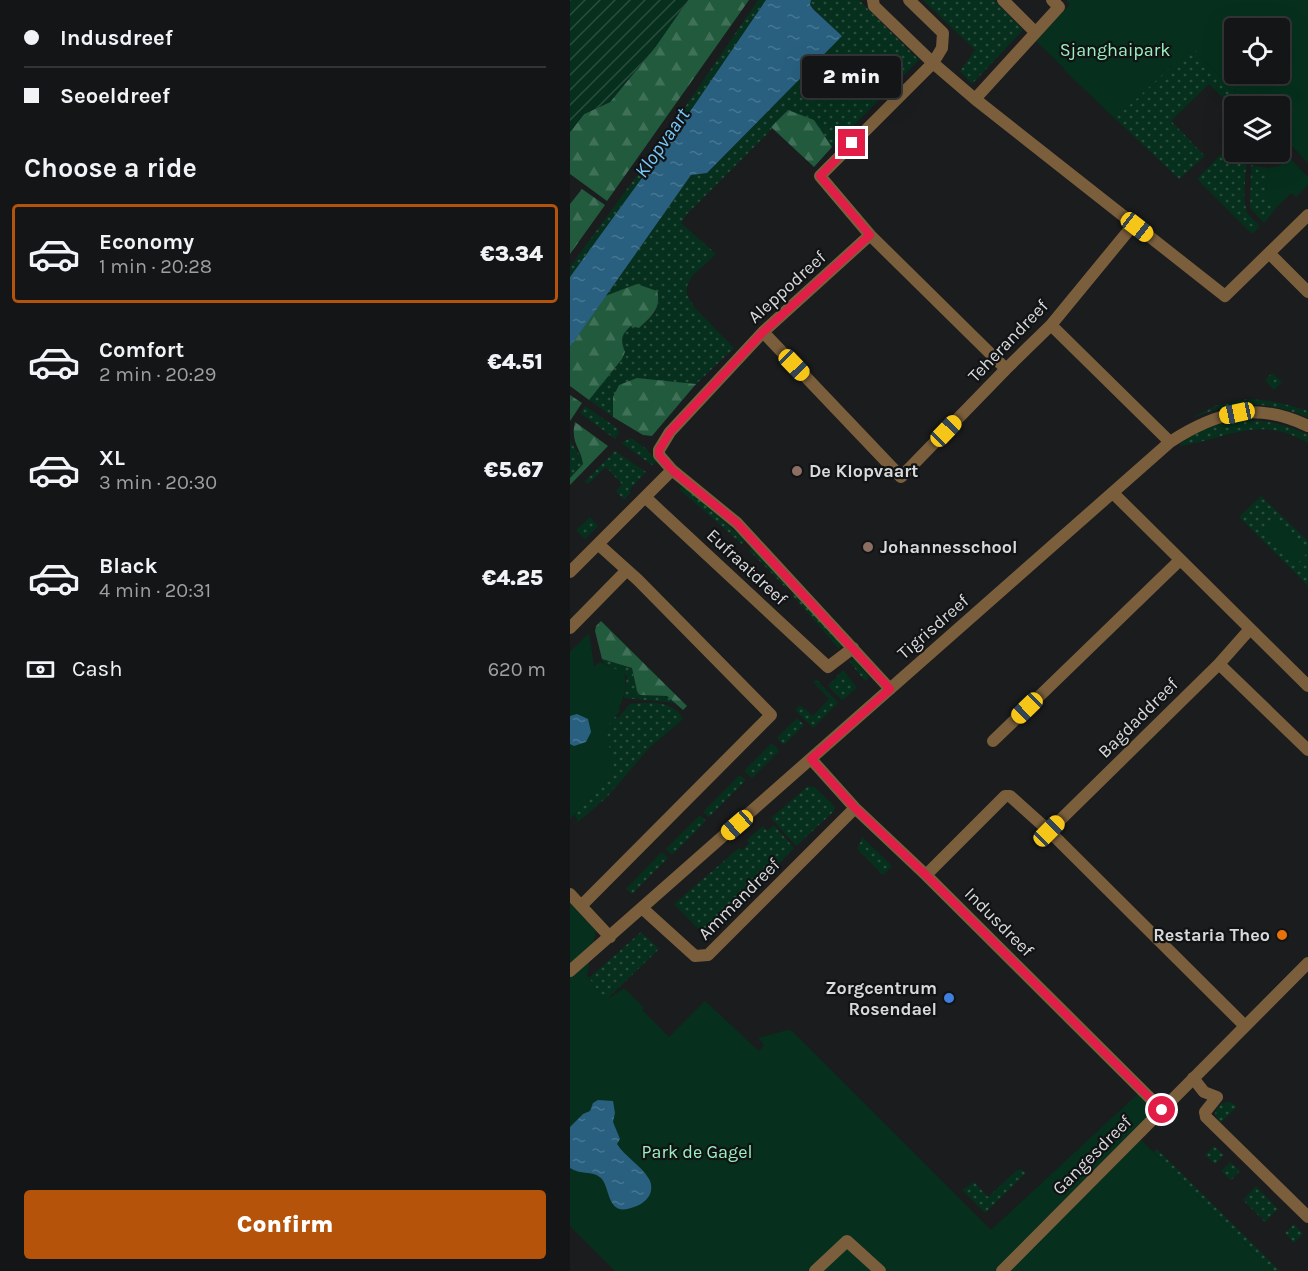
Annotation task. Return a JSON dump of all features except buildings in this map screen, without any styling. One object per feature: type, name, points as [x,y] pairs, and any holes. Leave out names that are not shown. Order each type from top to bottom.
[{"type":"street","points":[[873,0],[874,6],[933,63],[975,99],[1225,296],[1308,215]]},
{"type":"street","points":[[909,0],[943,33],[942,48],[933,63],[820,176],[870,235],[1005,369]]},
{"type":"street","points":[[1003,0],[1035,32]]},
{"type":"street","points":[[975,99],[1059,7],[1052,0]]},
{"type":"street","name":"Teherandreef","points":[[763,332],[901,477],[1005,369],[1051,325],[1134,225]]},
{"type":"street","name":"Aleppodreef","points":[[659,450],[670,432],[763,332],[870,235]]},
{"type":"street","points":[[1270,254],[1308,292]]},
{"type":"street","points":[[1051,325],[1170,442]]},
{"type":"street","name":"Tigrisdreef","points":[[570,971],[1170,442],[1195,426],[1237,413],[1267,413],[1308,426]]},
{"type":"street","name":"Eufraatdreef","points":[[659,450],[659,455],[672,470],[737,523],[890,689]]},
{"type":"street","points":[[570,573],[672,470]]},
{"type":"street","points":[[1113,494],[1308,686]]},
{"type":"street","name":"Eufraatdreef","points":[[645,497],[828,667],[853,648]]},
{"type":"street","points":[[581,906],[771,715],[598,543]]},
{"type":"street","points":[[993,741],[1180,560]]},
{"type":"street","points":[[570,628],[627,570]]},
{"type":"street","name":"Bagdaddreef","points":[[1049,831],[1218,664],[1250,629]]},
{"type":"street","points":[[1218,664],[1308,750]]},
{"type":"street","name":"Indusdreef","points":[[811,759],[855,808],[926,875],[1162,1110]]},
{"type":"street","points":[[926,875],[1005,796],[1010,796],[1049,831],[1245,1026]]},
{"type":"street","name":"Ammandreef","points":[[642,908],[695,956],[708,955],[855,808]]},
{"type":"street","points":[[570,894],[610,937]]},
{"type":"street","name":"Gangesdreef","points":[[1002,1271],[1308,963]]},
{"type":"street","points":[[1193,1078],[1204,1092],[1217,1096],[1205,1112],[1206,1117],[1308,1217]]},
{"type":"street","points":[[815,1271],[847,1240],[880,1271]]},
{"type":"green space","points":[[570,0],[688,0],[656,46],[610,102],[584,114],[570,132]]},
{"type":"green space","points":[[688,0],[749,0],[607,201],[570,174],[570,132],[584,114],[610,102],[656,46]]},
{"type":"green space","points":[[758,0],[766,0],[687,116],[570,277],[570,267],[660,144]]},
{"type":"green space","points":[[811,0],[859,0],[919,60],[832,147],[814,120],[787,110],[767,134],[686,215],[681,223],[716,254],[692,276],[687,286],[687,295],[695,308],[734,348],[696,384],[637,378],[613,397],[613,417],[589,400],[622,359],[625,352],[622,337],[625,332],[631,325],[639,328],[655,313],[659,299],[637,284],[605,296],[691,175],[707,173],[841,36],[810,5]]},
{"type":"green space","points":[[923,0],[994,0],[1023,30],[972,84],[960,71],[975,50]]},
{"type":"green space","name":"Sjanghaipark","points":[[1066,0],[1308,0],[1308,163],[1290,144],[1290,96],[1241,96],[1229,84],[1290,84],[1290,18],[1224,18],[1224,80],[1199,56],[1193,46],[1115,119],[1036,41],[1070,4]]},
{"type":"green space","points":[[1132,0],[1285,0],[1284,18],[1224,18],[1224,36],[1199,56],[1224,80],[1224,84],[1228,84],[1239,94],[1224,96],[1224,99],[1209,84],[1171,121],[1205,156],[1179,179],[1065,71]]},
{"type":"green space","points":[[788,110],[814,120],[832,147],[814,167],[771,127]]},
{"type":"green space","points":[[1224,151],[1224,162],[1245,162],[1244,198],[1247,213],[1260,226],[1252,234],[1197,179]]},
{"type":"green space","points":[[1290,158],[1308,177],[1308,185],[1296,197],[1291,193],[1277,207],[1266,194],[1268,168],[1279,166],[1284,162],[1290,162]]},
{"type":"green space","points":[[1251,165],[1268,168],[1266,193],[1277,207],[1264,223],[1250,208]]},
{"type":"green space","points":[[582,189],[605,205],[570,254],[570,204]]},
{"type":"green space","points":[[637,284],[657,291],[657,307],[639,328],[631,326],[625,332],[622,338],[625,352],[622,359],[589,400],[570,386],[570,347],[605,296]]},
{"type":"green space","points":[[1272,373],[1282,382],[1274,390],[1265,380]]},
{"type":"green space","points":[[637,378],[696,384],[652,436],[643,435],[613,417],[613,397],[619,385]]},
{"type":"green space","points":[[570,395],[582,403],[570,421]]},
{"type":"green space","points":[[1248,399],[1286,404],[1308,411],[1308,418],[1276,407],[1254,405],[1220,408],[1193,417],[1217,405]]},
{"type":"green space","points":[[585,406],[617,428],[619,433],[615,439],[580,413]]},
{"type":"green space","points":[[1241,420],[1284,425],[1308,435],[1308,443],[1273,430],[1258,429],[1179,446],[1199,432],[1216,425]]},
{"type":"green space","points":[[575,422],[608,446],[570,485],[570,478],[583,464],[574,435]]},
{"type":"green space","points":[[631,438],[658,460],[652,465],[621,443]]},
{"type":"green space","points":[[570,439],[583,464],[570,478]]},
{"type":"green space","points":[[615,451],[646,472],[629,490],[631,492],[624,500],[616,491],[622,484],[606,467],[588,484],[585,481]]},
{"type":"green space","points":[[685,487],[745,540],[742,544],[679,489]]},
{"type":"green space","points":[[1261,496],[1308,541],[1308,586],[1239,517]]},
{"type":"green space","points":[[590,517],[598,526],[585,539],[576,530]]},
{"type":"green space","points":[[1276,520],[1308,549],[1298,563],[1264,532]]},
{"type":"green space","points":[[752,547],[789,585],[786,588],[749,550]]},
{"type":"green space","points":[[796,592],[842,645],[839,649],[792,595]]},
{"type":"green space","points":[[601,621],[687,706],[683,710],[667,696],[640,695],[632,668],[602,659],[595,631]]},
{"type":"green space","points":[[589,633],[594,666],[600,662],[624,673],[625,691],[619,707],[620,711],[606,728],[614,774],[570,819],[570,652]]},
{"type":"green space","points":[[602,659],[632,668],[640,695],[667,696],[676,703],[624,698],[627,676],[604,663]]},
{"type":"green space","points":[[854,659],[869,677],[865,681],[849,661]]},
{"type":"green space","points":[[843,670],[857,688],[842,700],[828,686]]},
{"type":"green space","points":[[816,679],[838,703],[813,728],[795,710],[800,705],[813,716],[829,699],[813,682]]},
{"type":"green space","points":[[630,704],[667,705],[679,713],[683,719],[649,748],[607,797],[578,822],[570,803],[600,710],[618,718]]},
{"type":"green space","points":[[797,718],[804,725],[784,745],[777,738]]},
{"type":"green space","points":[[772,743],[779,751],[752,778],[744,771]]},
{"type":"green space","points":[[740,775],[746,780],[709,817],[703,812]]},
{"type":"green space","points":[[808,786],[815,787],[835,807],[834,811],[796,846],[771,818]]},
{"type":"green space","points":[[700,815],[706,821],[672,855],[666,849]]},
{"type":"green space","points":[[774,825],[794,848],[707,938],[674,904],[739,848],[742,850],[749,844],[747,840],[763,826],[767,831]]},
{"type":"green space","points":[[861,836],[892,866],[883,875],[857,849]]},
{"type":"green space","points":[[662,852],[668,858],[632,894],[626,889]]},
{"type":"green space","name":"Park de Gagel","points":[[570,903],[596,931],[587,975],[605,1001],[624,988],[669,1037],[705,1001],[759,1051],[764,1045],[758,1038],[787,1030],[792,1031],[991,1230],[1142,1090],[1162,1110],[1137,1136],[1273,1271],[615,1271],[570,1226]]},
{"type":"green space","points":[[641,932],[659,949],[605,1001],[589,978]]},
{"type":"green space","points":[[1230,1102],[1236,1108],[1220,1123],[1215,1115],[1216,1109]]},
{"type":"green space","points":[[1214,1146],[1224,1155],[1215,1164],[1205,1155]]},
{"type":"green space","points":[[1157,1149],[1280,1271],[1235,1271],[1134,1172]]},
{"type":"green space","points":[[1230,1162],[1240,1171],[1231,1180],[1221,1171]]},
{"type":"green space","points":[[1021,1169],[1026,1173],[985,1213],[962,1190],[974,1182],[988,1197]]},
{"type":"green space","points":[[1256,1186],[1278,1209],[1265,1222],[1243,1200]]},
{"type":"green space","points":[[1294,1224],[1303,1234],[1294,1243],[1285,1233]]},
{"type":"water","points":[[766,0],[811,0],[810,5],[814,10],[842,36],[707,173],[691,175],[570,347],[570,277],[687,116]]},
{"type":"water","points":[[577,714],[588,719],[591,732],[586,742],[574,746],[570,744],[570,716]]},
{"type":"water","points":[[598,1100],[613,1101],[615,1113],[613,1122],[620,1139],[617,1144],[642,1169],[650,1181],[649,1196],[634,1207],[618,1209],[611,1200],[601,1178],[570,1168],[570,1127],[583,1114],[590,1111],[593,1103]]},
{"type":"place","name":"De Klopvaart","points":[[797,471]]},
{"type":"place","name":"Johannesschool","points":[[868,547]]},
{"type":"place","name":"Restaria Theo","points":[[1282,935]]},
{"type":"place","name":"Zorgcentrum Rosendael","points":[[949,998]]},
{"type":"route","points":[[852,143],[820,176],[870,235],[750,345],[670,432],[659,450],[659,455],[672,470],[737,523],[890,689],[811,759],[855,808],[926,875],[1162,1110]]},
{"type":"water label","name":"Klopvaart","points":[[662,143]]}]
